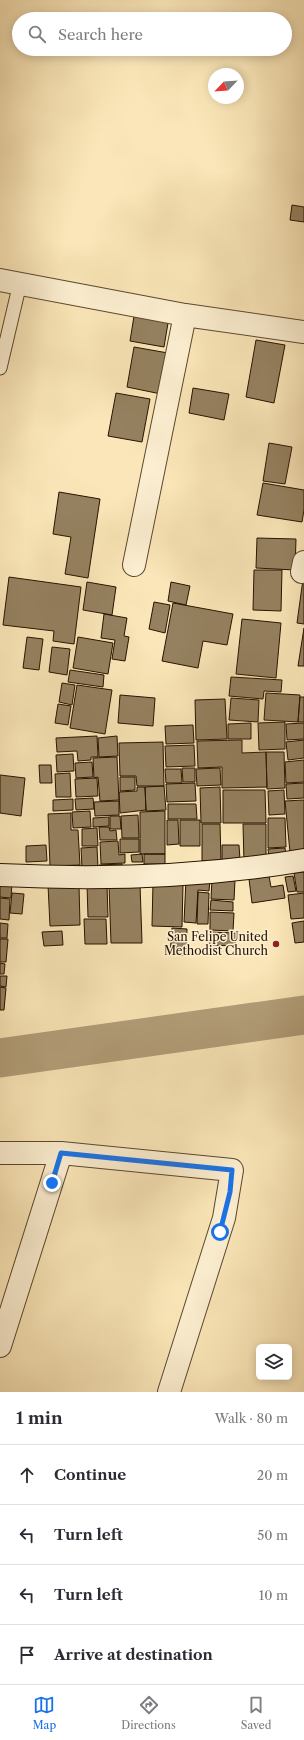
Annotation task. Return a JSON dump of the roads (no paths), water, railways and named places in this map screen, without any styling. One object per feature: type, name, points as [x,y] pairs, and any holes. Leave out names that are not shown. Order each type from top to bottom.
[{"type":"street","points":[[10,281],[186,315],[304,332]]},
{"type":"street","points":[[134,566],[186,315]]},
{"type":"street","points":[[0,875],[45,877],[153,876],[217,871],[304,860]]},
{"type":"street","points":[[0,1153],[61,1153],[232,1170],[224,1218],[169,1392]]},
{"type":"street","points":[[0,1346],[61,1153]]},
{"type":"lane","points":[[0,368],[10,281]]},
{"type":"waterway","points":[[0,1058],[304,1015]]},
{"type":"place","name":"San Felipe United Methodist Church","points":[[276,944]]}]
